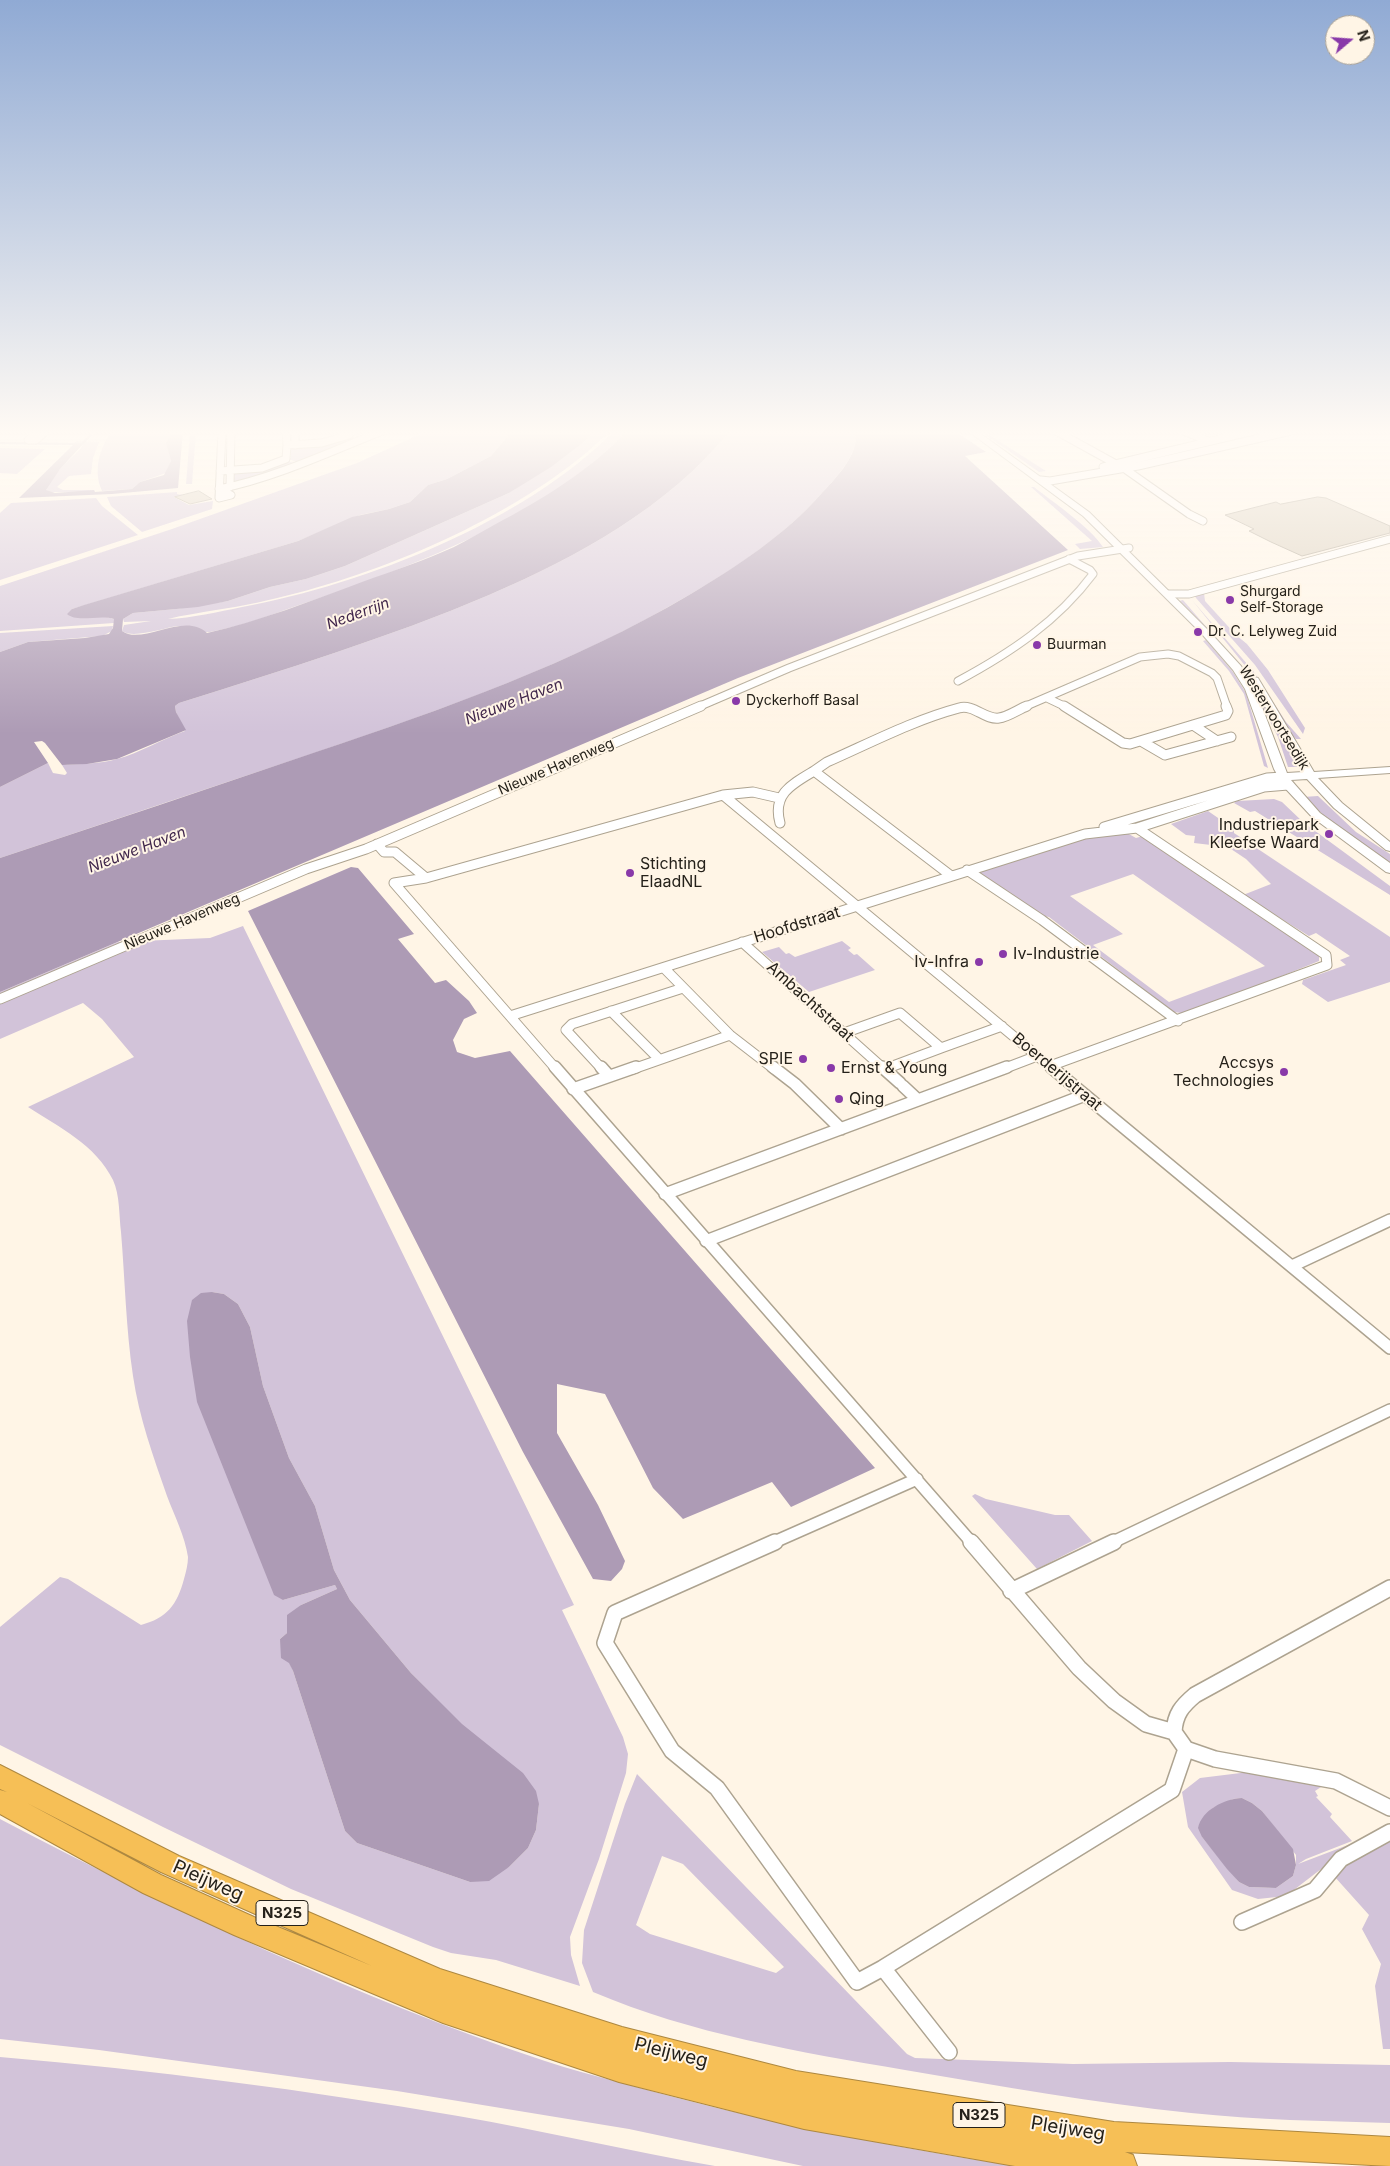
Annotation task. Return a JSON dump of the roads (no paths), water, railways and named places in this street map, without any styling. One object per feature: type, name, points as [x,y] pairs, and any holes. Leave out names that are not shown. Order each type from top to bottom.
[{"type":"highway","name":"Pleijweg","points":[[0,1776],[170,1864],[437,1981],[622,2041],[796,2085],[1114,2137],[1390,2152]]},
{"type":"highway","name":"Pleijweg","points":[[0,1801],[152,1884],[244,1926],[443,2009],[619,2068],[804,2114],[1020,2152],[1122,2166]]},
{"type":"main road","name":"Westervoortsedijk","points":[[1104,532],[1175,593],[1251,676],[1279,726],[1314,780],[1360,825],[1390,848]]},
{"type":"main road","name":"Westervoortsedijk","points":[[1175,593],[1244,679],[1256,701],[1285,781],[1316,815],[1390,870]]},
{"type":"main road","points":[[1314,780],[1390,770]]},
{"type":"main road","points":[[1285,781],[1390,775]]},
{"type":"street","points":[[1175,593],[1210,588],[1390,539]]},
{"type":"street","name":"Nieuwe Havenweg","points":[[0,999],[300,872],[377,844],[789,668],[1069,559],[1083,554],[1122,549]]},
{"type":"street","points":[[958,681],[1022,642],[1055,615],[1081,590],[1093,574],[1090,570],[1069,559]]},
{"type":"street","points":[[780,823],[777,814],[779,798],[790,786],[827,762],[917,723],[961,707],[969,706],[995,718],[1047,698],[1140,657],[1168,654],[1179,656],[1196,664],[1217,678],[1228,711],[1226,715],[1130,744],[1123,743],[1058,702],[1047,698]]},
{"type":"street","points":[[1193,725],[1217,741]]},
{"type":"street","points":[[1142,741],[1165,756],[1231,737]]},
{"type":"street","points":[[814,771],[950,875]]},
{"type":"street","name":"Westervoortsedijk","points":[[1172,805],[1267,778],[1285,781]]},
{"type":"street","name":"Westervoortsedijk","points":[[1193,811],[1285,781]]},
{"type":"street","points":[[779,798],[753,792],[723,796],[496,860],[426,878],[394,883],[1079,1668],[1114,1701],[1146,1724],[1174,1732]]},
{"type":"street","name":"Boerderijstraat","points":[[723,796],[1390,1348]]},
{"type":"street","points":[[1204,797],[1215,803]]},
{"type":"street","name":"Hoofdstraat","points":[[510,1016],[1172,805]]},
{"type":"street","name":"Hoofdstraat","points":[[1085,834],[1138,828],[1193,811]]},
{"type":"street","points":[[1050,1066],[1178,1021],[1327,965],[1326,955],[1138,828]]},
{"type":"street","points":[[377,844],[384,852],[395,852],[426,878]]},
{"type":"street","points":[[967,870],[1042,920],[1178,1021]]},
{"type":"street","name":"Ambachtstraat","points":[[742,942],[918,1100]]},
{"type":"street","points":[[664,968],[730,1035],[795,1084],[841,1129]]},
{"type":"street","points":[[609,1076],[566,1030],[572,1024],[683,988]]},
{"type":"street","points":[[611,1011],[659,1059]]},
{"type":"street","points":[[844,1033],[900,1013],[941,1048]]},
{"type":"street","points":[[884,1069],[1002,1026]]},
{"type":"street","points":[[573,1089],[730,1035]]},
{"type":"street","points":[[665,1194],[1037,1056]]},
{"type":"street","points":[[706,1241],[1085,1095]]},
{"type":"street","points":[[1292,1266],[1390,1220]]},
{"type":"street","points":[[1011,1591],[1390,1410]]},
{"type":"street","points":[[916,1479],[615,1613],[605,1642],[672,1751],[717,1788],[857,1982],[883,1968],[1172,1790],[1186,1749]]},
{"type":"street","points":[[1390,1588],[1195,1695],[1179,1709],[1174,1719],[1174,1732],[1186,1749],[1215,1759],[1336,1781],[1390,1808]]},
{"type":"street","points":[[1242,1922],[1315,1890],[1341,1859],[1390,1832]]},
{"type":"street","points":[[883,1968],[949,2052]]},
{"type":"water","name":"Nederrijn","points":[[318,532],[421,532],[345,566],[228,601],[198,607],[133,613],[123,619],[122,631],[140,635],[187,626],[198,627],[207,633],[246,623],[409,565],[454,547],[482,532],[611,532],[556,564],[451,611],[335,653],[179,703],[175,706],[176,712],[186,730],[117,759],[87,764],[62,765],[45,743],[42,741],[34,742],[48,763],[0,787],[0,652],[28,642],[85,638],[109,634],[113,628],[114,619],[102,617],[77,618],[67,614],[72,609],[84,605],[298,541]]},
{"type":"water","name":"Nieuwe Haven","points":[[782,532],[1048,532],[1068,550],[738,678],[0,992],[0,858],[412,719],[553,664],[645,620],[689,595],[742,562]]},
{"type":"water","points":[[351,867],[358,868],[414,934],[398,939],[435,983],[446,980],[469,1001],[477,1013],[464,1019],[453,1040],[457,1052],[475,1058],[510,1051],[875,1468],[791,1507],[772,1482],[683,1519],[653,1488],[605,1394],[557,1384],[557,1433],[598,1505],[625,1561],[622,1569],[611,1581],[593,1579],[523,1452],[248,911]]},
{"type":"water","points":[[201,1293],[224,1294],[238,1304],[250,1327],[263,1386],[289,1458],[315,1506],[334,1570],[350,1600],[411,1673],[462,1724],[523,1773],[536,1791],[539,1804],[536,1830],[528,1848],[509,1867],[489,1881],[470,1882],[357,1843],[345,1831],[293,1671],[289,1663],[281,1658],[280,1639],[287,1633],[287,1615],[301,1605],[337,1589],[335,1585],[283,1600],[274,1595],[197,1402],[187,1321],[192,1300]]},
{"type":"water","points":[[1242,1798],[1262,1811],[1293,1849],[1296,1865],[1293,1876],[1276,1888],[1249,1887],[1239,1882],[1202,1837],[1198,1828],[1200,1822],[1209,1811],[1221,1803]]},
{"type":"place","name":"Shurgard Self-Storage","points":[[1230,600]]},
{"type":"place","name":"Dr. C. Lelyweg Zuid","points":[[1198,632]]},
{"type":"place","name":"Buurman","points":[[1037,645]]},
{"type":"place","name":"Dyckerhoff Basal","points":[[736,701]]},
{"type":"place","name":"Industriepark Kleefse Waard","points":[[1329,834]]},
{"type":"place","name":"Stichting ElaadNL","points":[[630,873]]},
{"type":"place","name":"Iv-Industrie","points":[[1003,954]]},
{"type":"place","name":"Iv-Infra","points":[[979,962]]},
{"type":"place","name":"SPIE","points":[[803,1059]]},
{"type":"place","name":"Ernst & Young","points":[[831,1068]]},
{"type":"place","name":"Accsys Technologies","points":[[1284,1072]]},
{"type":"place","name":"Qing","points":[[839,1099]]}]
